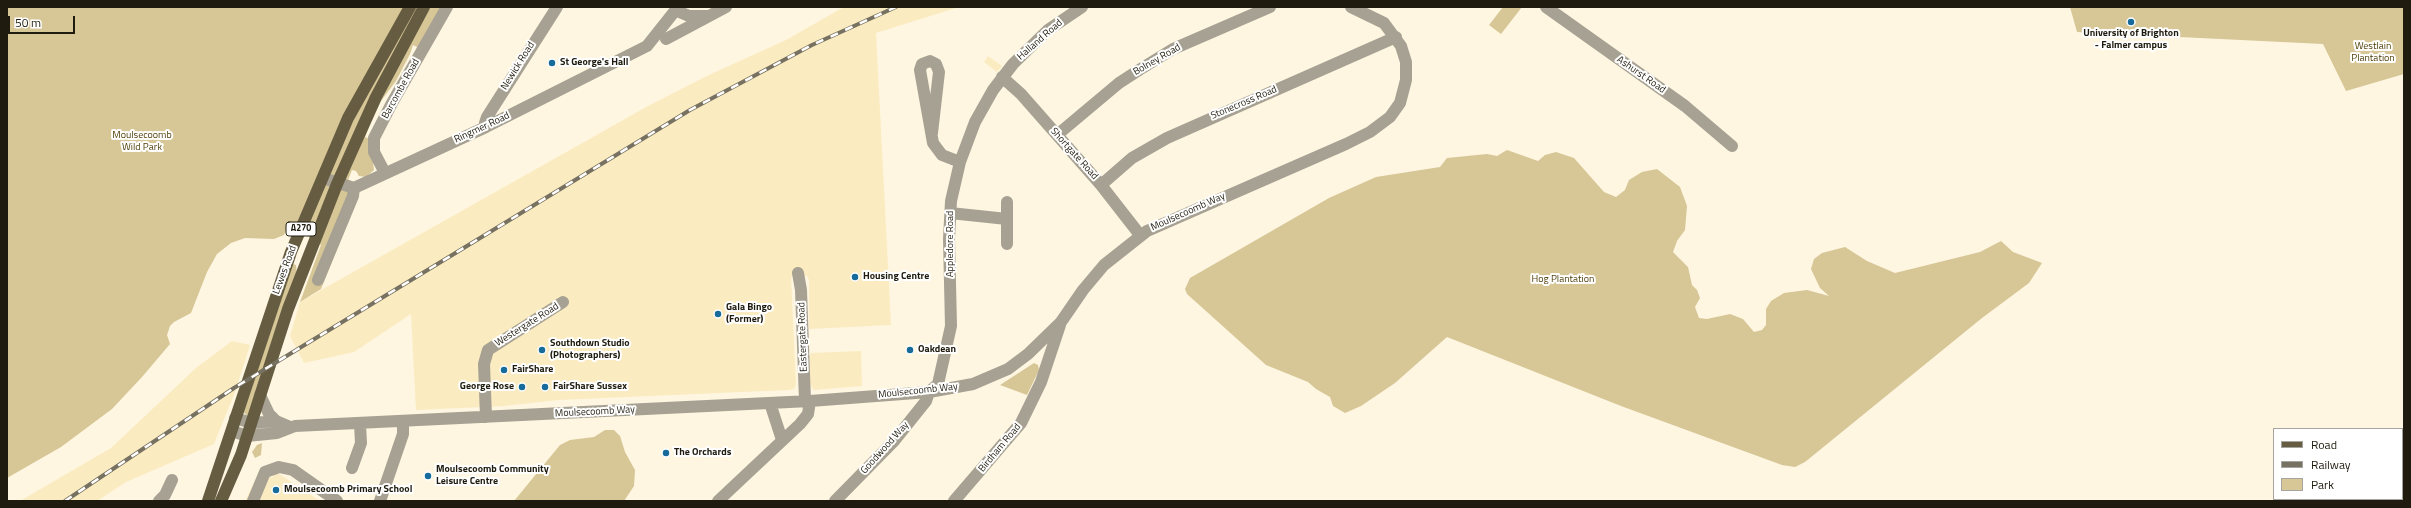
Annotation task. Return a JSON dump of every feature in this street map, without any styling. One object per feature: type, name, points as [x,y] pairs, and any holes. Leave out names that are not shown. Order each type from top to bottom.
[{"type":"main road","name":"Lewes Road","points":[[208,501],[291,252],[348,118],[410,7]]},
{"type":"main road","name":"Lewes Road","points":[[221,501],[252,423],[288,309],[337,184],[376,97],[424,7]]},
{"type":"street","name":"Barcombe Road","points":[[385,173],[374,152],[374,138],[392,103],[448,7]]},
{"type":"street","name":"Newick Road","points":[[486,127],[485,123],[487,117],[557,7]]},
{"type":"street","points":[[666,39],[726,7]]},
{"type":"street","name":"Halland Road","points":[[1002,77],[1033,43],[1082,7]]},
{"type":"street","name":"Bolney Road","points":[[1057,135],[1129,76],[1173,49],[1270,7]]},
{"type":"street","name":"Moulsecoomb Way","points":[[232,431],[247,436],[277,433],[290,427],[808,401],[929,392],[973,384],[1008,368],[1034,349],[1061,322],[1092,278],[1140,236],[1164,222],[1346,144],[1380,126],[1397,108],[1406,83],[1406,62],[1396,37],[1381,21],[1351,7]]},
{"type":"street","name":"Ashurst Road","points":[[1546,7],[1685,106],[1732,146]]},
{"type":"street","points":[[677,9],[695,17],[714,14]]},
{"type":"street","name":"Ringmer Road","points":[[354,188],[486,127],[638,51],[652,42],[677,9]]},
{"type":"street","name":"Stonecross Road","points":[[1101,185],[1132,158],[1167,138],[1396,37]]},
{"type":"street","points":[[932,134],[939,72],[936,64],[930,61],[922,64],[920,70],[933,143],[939,153],[960,162]]},
{"type":"street","name":"Shortgate Road","points":[[1002,77],[1021,94],[1101,185],[1140,236]]},
{"type":"street","name":"Appledore Road","points":[[929,392],[938,384],[950,326],[950,213],[960,162],[975,122],[1002,77]]},
{"type":"street","points":[[318,280],[353,196],[354,188],[337,184],[323,178]]},
{"type":"street","points":[[1007,202],[1007,244]]},
{"type":"street","points":[[950,213],[1007,219]]},
{"type":"street","name":"Eastergate Road","points":[[798,273],[802,306],[808,401]]},
{"type":"street","name":"Westergate Road","points":[[486,417],[484,364],[488,350],[563,302]]},
{"type":"street","name":"Birdham Road","points":[[954,501],[1021,423],[1041,382],[1061,322]]},
{"type":"street","name":"Goodwood Way","points":[[835,501],[894,441],[926,401],[929,392]]},
{"type":"street","points":[[260,395],[269,414],[276,421]]},
{"type":"street","points":[[718,501],[808,414],[808,401]]},
{"type":"street","points":[[770,403],[782,440]]},
{"type":"street","name":"Moulsecoomb Way","points":[[235,418],[252,423],[276,421],[290,427]]},
{"type":"street","points":[[380,501],[403,434],[403,421]]},
{"type":"street","points":[[352,468],[361,443],[360,424]]},
{"type":"street","points":[[253,501],[266,472],[279,466],[293,470],[338,501]]},
{"type":"street","points":[[162,498],[172,480]]},
{"type":"shaded area","points":[[844,7],[959,7],[876,33],[891,325],[809,329],[809,280],[807,276],[791,277],[796,384],[794,389],[558,400],[504,406],[416,410],[411,314],[354,352],[304,363],[290,336],[300,302],[648,106],[709,75],[786,40]]},
{"type":"shaded area","points":[[988,56],[1002,66],[997,72],[984,62]]},
{"type":"shaded area","points":[[232,341],[250,345],[235,392],[214,444],[126,482],[97,501],[20,501],[111,448],[196,368]]},
{"type":"shaded area","points":[[861,351],[862,386],[814,390],[810,384],[809,358],[811,353]]},
{"type":"shaded area","name":"Moulsecoomb Primary School","points":[[260,470],[272,478],[276,472],[320,501],[245,501]]},
{"type":"green space","name":"Moulsecoomb Wild Park","points":[[7,7],[444,7],[419,48],[413,45],[396,81],[381,101],[371,121],[365,137],[370,139],[374,170],[366,177],[359,176],[356,171],[352,170],[345,188],[358,198],[321,289],[300,302],[321,245],[292,226],[286,230],[284,235],[274,239],[245,238],[231,243],[217,254],[207,272],[191,313],[174,322],[170,326],[167,335],[170,344],[112,409],[61,447],[7,478]]},
{"type":"green space","points":[[1503,7],[1522,7],[1501,34],[1489,25]]},
{"type":"green space","name":"Westlain Plantation","points":[[2070,7],[2404,7],[2404,74],[2346,91],[2323,44],[2077,32]]},
{"type":"green space","name":"Hog Plantation","points":[[1507,150],[1538,161],[1545,155],[1556,152],[1574,158],[1604,192],[1616,197],[1625,190],[1629,180],[1642,172],[1657,169],[1680,187],[1687,206],[1685,230],[1677,241],[1673,252],[1688,267],[1692,285],[1697,290],[1700,298],[1695,307],[1699,318],[1707,319],[1730,314],[1743,319],[1754,332],[1762,330],[1766,325],[1766,309],[1771,301],[1784,293],[1807,290],[1829,296],[1820,288],[1811,269],[1814,259],[1822,253],[1845,247],[1867,261],[1895,273],[1980,252],[2001,241],[2013,252],[2042,263],[2029,283],[1982,318],[1805,462],[1795,467],[1782,465],[1621,406],[1447,337],[1395,383],[1361,406],[1345,413],[1333,406],[1330,397],[1316,389],[1308,382],[1266,365],[1187,294],[1185,289],[1190,278],[1329,198],[1376,177],[1440,167],[1447,158],[1487,154],[1497,156]]},
{"type":"green space","points":[[293,264],[296,265],[297,275],[249,417],[243,412]]},
{"type":"green space","points":[[1034,363],[1038,365],[1039,370],[1027,395],[1000,385]]},
{"type":"green space","points":[[605,430],[614,430],[620,436],[625,452],[635,470],[634,486],[624,501],[514,501],[560,445],[570,440],[594,437]]},
{"type":"green space","points":[[262,443],[261,455],[255,458],[252,452],[257,445]]},
{"type":"railway","points":[[65,501],[234,388],[690,110],[812,45],[896,7]]},
{"type":"place","name":"University of Brighton - Falmer campus","points":[[2131,22]]},
{"type":"place","name":"St George's Hall","points":[[552,63]]},
{"type":"place","name":"Housing Centre","points":[[855,277]]},
{"type":"place","name":"Gala Bingo (Former)","points":[[718,314]]},
{"type":"place","name":"Southdown Studio (Photographers)","points":[[542,350]]},
{"type":"place","name":"Oakdean","points":[[910,350]]},
{"type":"place","name":"FairShare","points":[[504,370]]},
{"type":"place","name":"George Rose","points":[[522,387]]},
{"type":"place","name":"FairShare Sussex","points":[[545,387]]},
{"type":"place","name":"The Orchards","points":[[666,453]]},
{"type":"place","name":"Moulsecoomb Community Leisure Centre","points":[[428,476]]},
{"type":"place","name":"Moulsecoomb Primary School","points":[[276,490]]}]
